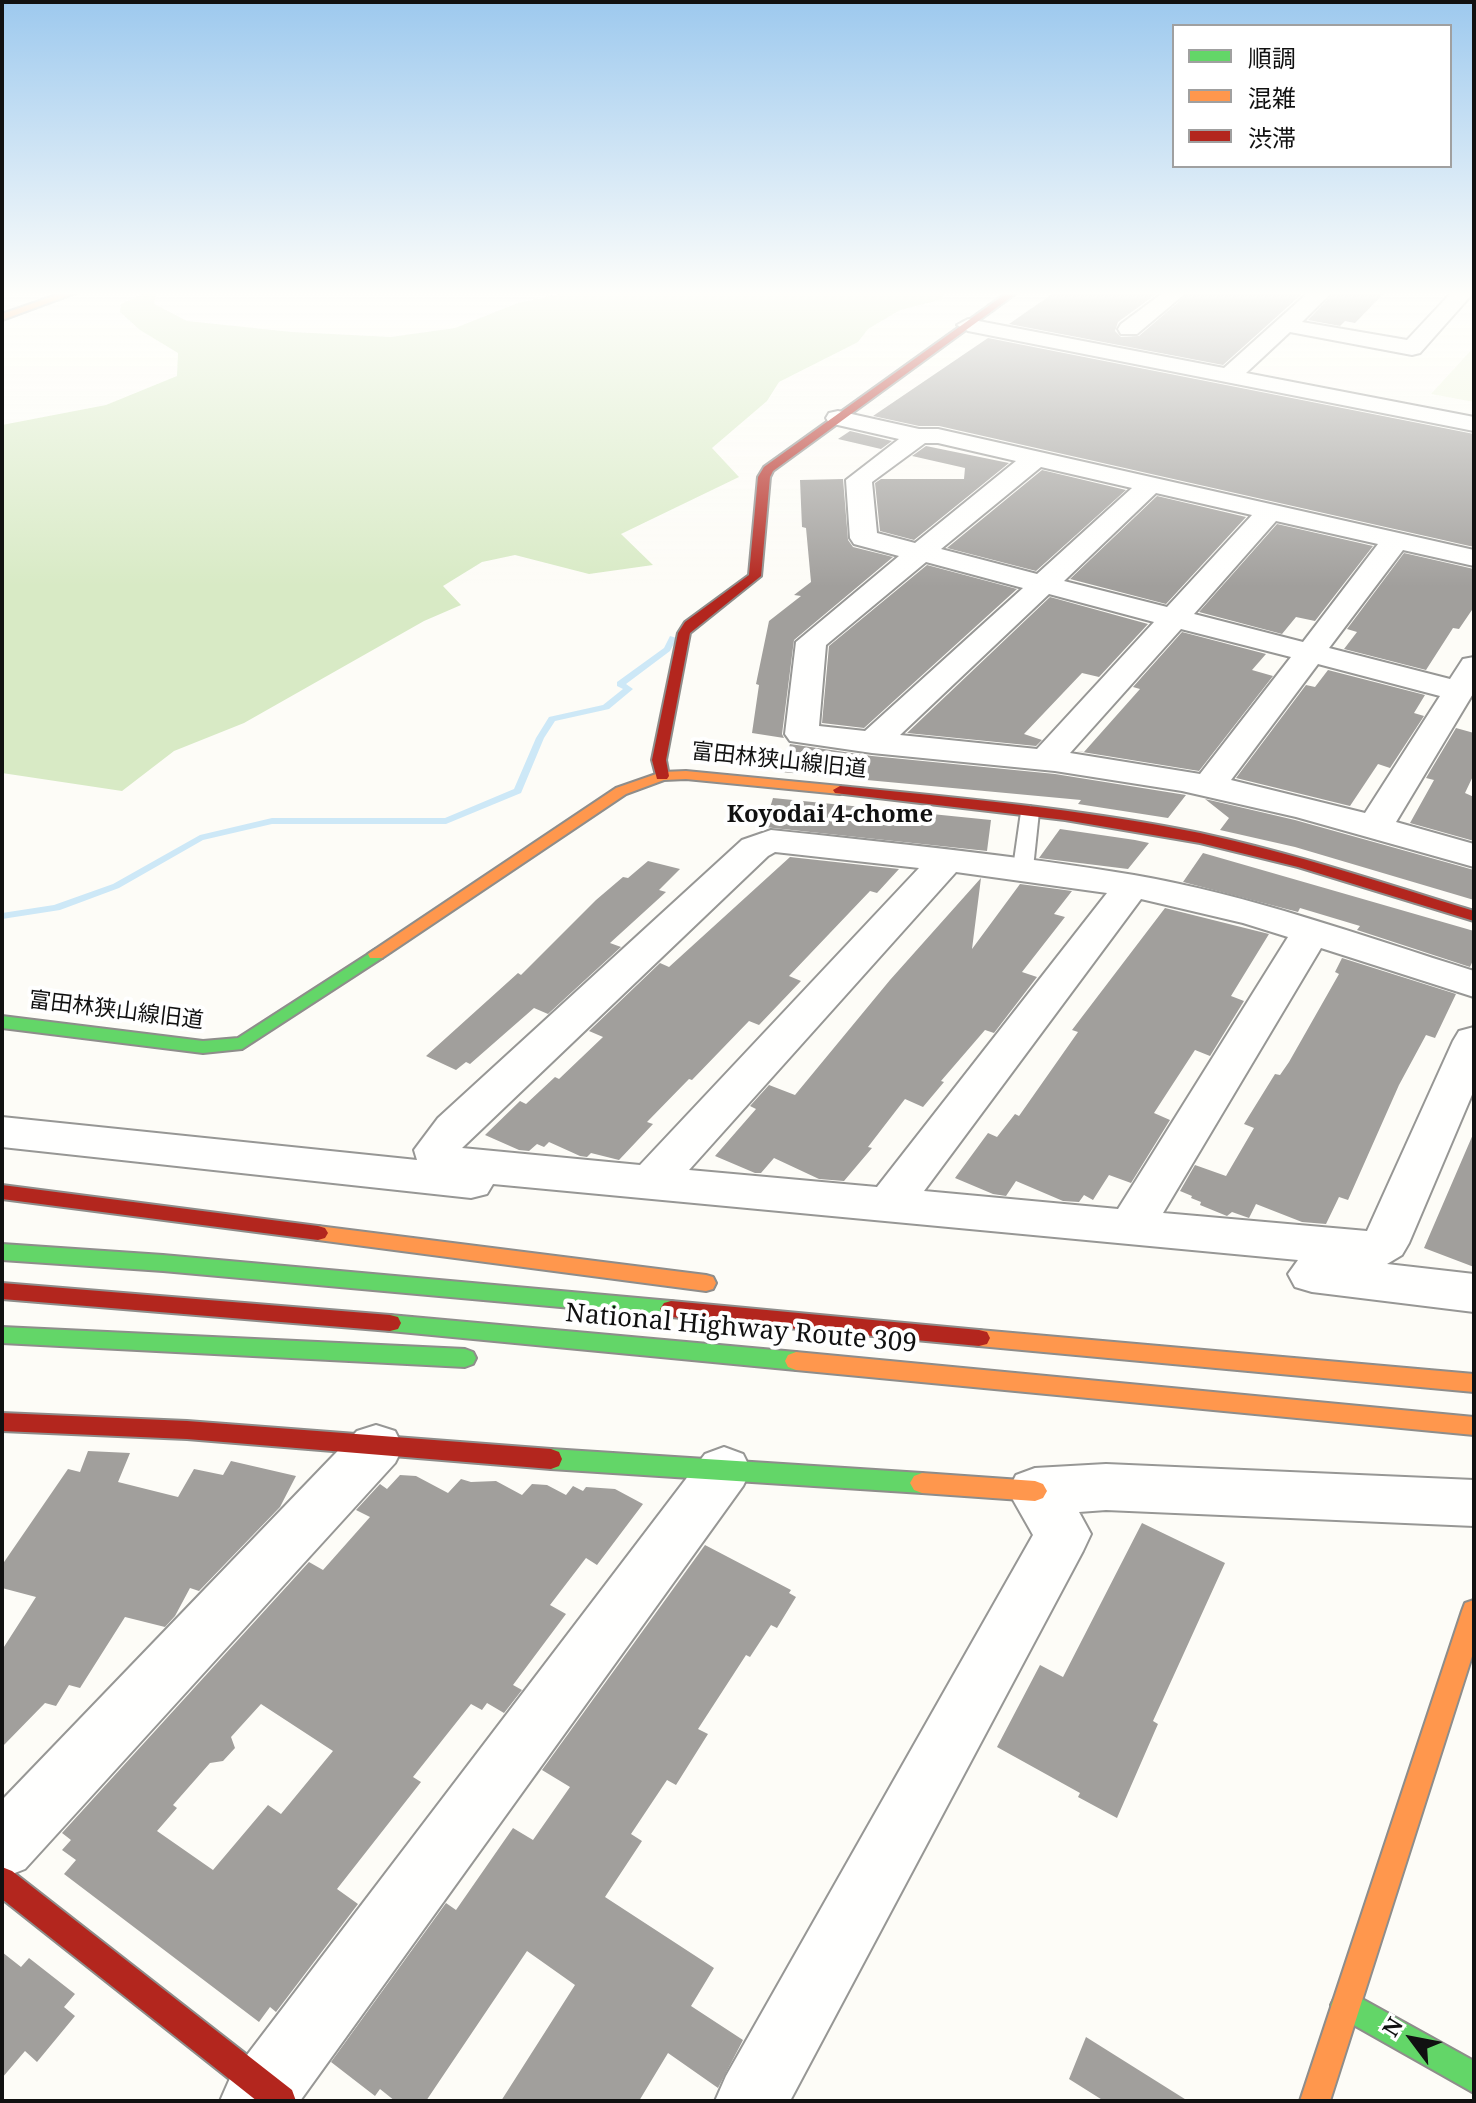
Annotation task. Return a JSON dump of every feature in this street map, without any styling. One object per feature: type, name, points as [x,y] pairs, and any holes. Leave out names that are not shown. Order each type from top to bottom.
[{"type":"main road","points":[[662,776],[659,760],[684,633],[690,625],[755,576],[764,477],[768,469],[877,390]]},
{"type":"main road","name":"富田林狭山線旧道","points":[[2,1022],[44,1024],[203,1047],[242,1043],[621,791],[662,776],[686,775],[1108,822],[1290,860],[1474,916]]},
{"type":"main road","points":[[2,1192],[718,1284]]},
{"type":"main road","name":"National Highway Route 309","points":[[2,1252],[163,1263],[1474,1383]]},
{"type":"main road","name":"National Highway Route 309","points":[[2,1291],[265,1311],[1474,1426]]},
{"type":"main road","points":[[883,1312],[933,1333]]},
{"type":"main road","points":[[2,1335],[480,1358]]},
{"type":"main road","points":[[591,1360],[859,1366]]},
{"type":"main road","points":[[2,1422],[187,1430],[376,1447],[1035,1491]]},
{"type":"main road","points":[[1315,2101],[1474,1611]]},
{"type":"main road","points":[[2,1881],[268,2097]]},
{"type":"main road","points":[[1346,2005],[1474,2078]]},
{"type":"street","points":[[1301,390],[1474,424]]},
{"type":"street","points":[[838,418],[919,436],[938,436],[1474,558]]},
{"type":"street","points":[[919,436],[859,480],[864,538],[1310,653],[1466,679],[1375,826]]},
{"type":"street","points":[[1035,459],[811,642],[802,734],[1044,761],[1209,786],[1375,826],[1474,856]]},
{"type":"street","points":[[872,743],[1150,485]]},
{"type":"street","points":[[1044,761],[1270,512]]},
{"type":"street","points":[[1209,786],[1396,540]]},
{"type":"street","points":[[1474,984],[1242,911],[1132,886],[1023,868],[782,841],[764,842],[454,1129],[436,1150],[438,1157],[463,1165],[1377,1250],[1385,1243],[1474,1041]]},
{"type":"street","points":[[651,1182],[947,860]]},
{"type":"street","points":[[888,1205],[1132,886]]},
{"type":"street","points":[[1130,1228],[1311,932]]},
{"type":"street","points":[[2,1132],[1474,1293]]},
{"type":"street","points":[[2,1846],[376,1447]]},
{"type":"street","points":[[268,2097],[724,1470]]},
{"type":"street","points":[[751,2101],[1063,1534],[1035,1491],[1106,1487],[1474,1503]]},
{"type":"lane","points":[[1023,868],[1030,812]]},
{"type":"green space","points":[[142,390],[774,390],[767,401],[712,448],[739,477],[621,534],[653,565],[589,574],[515,555],[482,562],[443,586],[461,605],[424,621],[244,723],[174,751],[122,791],[2,773],[2,425],[106,405]]},
{"type":"green space","points":[[1435,390],[1474,390],[1474,402],[1431,394]]},
{"type":"building","points":[[911,390],[1252,390],[1474,434],[1474,547],[939,426],[919,426],[873,416]]},
{"type":"building","points":[[850,431],[892,441],[881,449],[838,439]]},
{"type":"building","points":[[926,446],[1009,463],[914,540],[880,531],[875,483],[881,479],[964,479],[965,468],[912,456]]},
{"type":"building","points":[[1042,470],[1126,490],[1036,571],[947,548]]},
{"type":"building","points":[[843,479],[848,540],[853,547],[893,557],[794,640],[784,738],[752,733],[759,685],[756,684],[769,621],[801,596],[794,595],[811,582],[806,528],[802,527],[800,480]]},
{"type":"building","points":[[1157,496],[1246,517],[1166,604],[1070,579]]},
{"type":"building","points":[[1277,524],[1373,546],[1315,621],[1296,617],[1282,634],[1199,612]]},
{"type":"building","points":[[1404,553],[1474,569],[1474,607],[1459,629],[1453,628],[1426,670],[1344,649],[1357,632],[1347,629]]},
{"type":"building","points":[[927,565],[1017,589],[864,728],[822,723],[829,646]]},
{"type":"building","points":[[1050,597],[1148,624],[1099,677],[1082,673],[1024,734],[1042,740],[1036,746],[907,733]]},
{"type":"building","points":[[1182,632],[1266,654],[1252,670],[1273,676],[1199,771],[1076,751],[1084,752],[1140,689],[1133,687]]},
{"type":"building","points":[[1328,670],[1425,695],[1414,713],[1424,716],[1390,768],[1378,764],[1350,806],[1236,778],[1306,685],[1315,687]]},
{"type":"building","points":[[1456,728],[1474,733],[1474,774],[1465,793],[1474,797],[1474,841],[1410,823],[1434,780],[1426,778]]},
{"type":"building","points":[[790,744],[872,756],[1055,774],[1186,795],[1168,818],[1078,804],[1081,800],[781,772]]},
{"type":"building","points":[[773,798],[991,820],[987,851],[764,827]]},
{"type":"building","points":[[1205,799],[1295,820],[1474,870],[1474,900],[1295,847],[1220,830],[1229,818]]},
{"type":"building","points":[[1060,829],[1149,843],[1128,869],[1039,858]]},
{"type":"building","points":[[1203,853],[1474,931],[1474,958],[1470,967],[1357,930],[1360,926],[1300,908],[1298,912],[1183,882]]},
{"type":"building","points":[[790,857],[899,869],[877,893],[870,891],[789,976],[801,981],[759,1025],[749,1021],[647,1122],[653,1124],[619,1160],[591,1153],[587,1157],[580,1156],[549,1142],[544,1147],[537,1144],[529,1151],[519,1150],[485,1135],[520,1101],[526,1104],[555,1077],[559,1079],[603,1037],[589,1031],[660,963],[669,967]]},
{"type":"building","points":[[648,861],[680,869],[659,890],[666,892],[610,943],[621,947],[548,1014],[534,1008],[470,1064],[466,1062],[456,1070],[426,1056],[518,973],[521,975],[596,900]]},
{"type":"building","points":[[981,878],[972,949],[1020,884],[1072,891],[1054,914],[1065,917],[1022,972],[1037,977],[994,1033],[985,1030],[923,1107],[905,1099],[868,1147],[872,1148],[844,1181],[819,1179],[774,1158],[761,1173],[755,1173],[715,1156],[756,1109],[750,1106],[769,1085],[795,1095],[890,980]]},
{"type":"building","points":[[1165,908],[1269,934],[1231,996],[1244,1001],[1210,1056],[1195,1050],[1154,1113],[1170,1120],[1131,1183],[1109,1175],[1093,1200],[1084,1195],[1079,1202],[1063,1201],[1016,1181],[1006,1196],[993,1194],[955,1178],[988,1133],[997,1137],[1015,1114],[1019,1116],[1078,1032],[1072,1030]]},
{"type":"building","points":[[1342,958],[1456,994],[1435,1038],[1426,1035],[1399,1085],[1348,1200],[1339,1197],[1326,1224],[1302,1222],[1256,1204],[1249,1218],[1232,1212],[1227,1216],[1200,1205],[1201,1202],[1180,1191],[1195,1165],[1226,1176],[1254,1128],[1244,1124],[1275,1074],[1280,1075],[1289,1062],[1339,974],[1335,972]]},
{"type":"building","points":[[1474,1132],[1474,1267],[1424,1248]]},
{"type":"building","points":[[88,1451],[130,1453],[118,1482],[178,1497],[194,1469],[223,1475],[231,1461],[296,1476],[280,1507],[199,1591],[190,1588],[175,1616],[165,1627],[125,1617],[80,1688],[69,1685],[56,1706],[45,1703],[2,1747],[2,1650],[36,1597],[2,1588],[2,1565],[68,1469],[80,1472]]},
{"type":"building","points":[[400,1475],[416,1476],[448,1493],[461,1479],[471,1482],[496,1481],[522,1495],[532,1484],[547,1485],[566,1495],[573,1486],[583,1491],[586,1487],[615,1489],[643,1504],[597,1565],[586,1558],[550,1605],[566,1614],[513,1685],[522,1690],[504,1713],[487,1703],[482,1710],[471,1704],[413,1777],[421,1782],[337,1889],[358,1904],[276,2012],[270,2007],[259,2022],[64,1874],[76,1860],[62,1850],[71,1840],[62,1833],[309,1562],[323,1570],[370,1517],[356,1510],[380,1484],[387,1489]],"holes":[[[261,1704],[333,1751],[281,1814],[268,1805],[213,1870],[157,1831],[177,1808],[173,1805],[210,1763],[223,1761],[235,1748],[231,1737]]]},
{"type":"building","points":[[1142,1523],[1225,1563],[1153,1721],[1158,1724],[1117,1818],[1078,1797],[1080,1793],[997,1747],[1040,1665],[1063,1677]]},
{"type":"building","points":[[705,1545],[791,1590],[789,1593],[796,1597],[777,1628],[771,1625],[750,1657],[746,1655],[698,1729],[708,1734],[676,1785],[667,1780],[631,1834],[642,1841],[605,1897],[714,1968],[691,2006],[743,2040],[718,2088],[668,2053],[639,2101],[501,2101],[575,1985],[527,1951],[426,2101],[395,2101],[380,2089],[375,2096],[331,2062],[446,1903],[456,1910],[513,1828],[533,1840],[570,1787],[542,1770]]},
{"type":"building","points":[[2,1952],[21,1967],[29,1958],[75,1994],[64,2007],[75,2016],[37,2062],[25,2051],[2,2078]]},
{"type":"building","points":[[1086,2037],[1188,2101],[1104,2101],[1069,2079]]},
{"type":"waterway","points":[[2,916],[56,908],[116,886],[200,838],[272,821],[446,821],[518,791],[540,738],[552,719],[606,707],[629,689],[620,684],[667,649],[673,638]]},
{"type":"traffic: fast","points":[[2,1022],[203,1047],[242,1043],[376,954]]},
{"type":"traffic: fast","points":[[2,1252],[163,1263],[671,1309]]},
{"type":"traffic: fast","points":[[390,1323],[796,1361]]},
{"type":"traffic: fast","points":[[2,1335],[465,1358]]},
{"type":"traffic: fast","points":[[551,1459],[922,1483]]},
{"type":"traffic: fast","points":[[1346,2005],[1474,2078]]},
{"type":"traffic: slow","points":[[376,954],[621,791],[662,776],[686,775],[840,790]]},
{"type":"traffic: slow","points":[[318,1233],[706,1283]]},
{"type":"traffic: slow","points":[[979,1338],[1474,1383]]},
{"type":"traffic: slow","points":[[796,1361],[1474,1426]]},
{"type":"traffic: slow","points":[[922,1483],[1035,1491]]},
{"type":"traffic: slow","points":[[1315,2101],[1474,1611]]},
{"type":"traffic: jam","points":[[662,776],[659,760],[684,633],[690,625],[755,576],[764,477],[768,469],[878,390]]},
{"type":"traffic: jam","points":[[840,790],[1065,815],[1200,838],[1304,864],[1474,916]]},
{"type":"traffic: jam","points":[[2,1192],[318,1233]]},
{"type":"traffic: jam","points":[[2,1291],[390,1323]]},
{"type":"traffic: jam","points":[[671,1309],[979,1338]]},
{"type":"traffic: jam","points":[[2,1422],[187,1430],[551,1459]]},
{"type":"traffic: jam","points":[[2,1881],[281,2101]]},
{"type":"district","name":"Koyodai 4-chome","points":[[830,815]]}]
